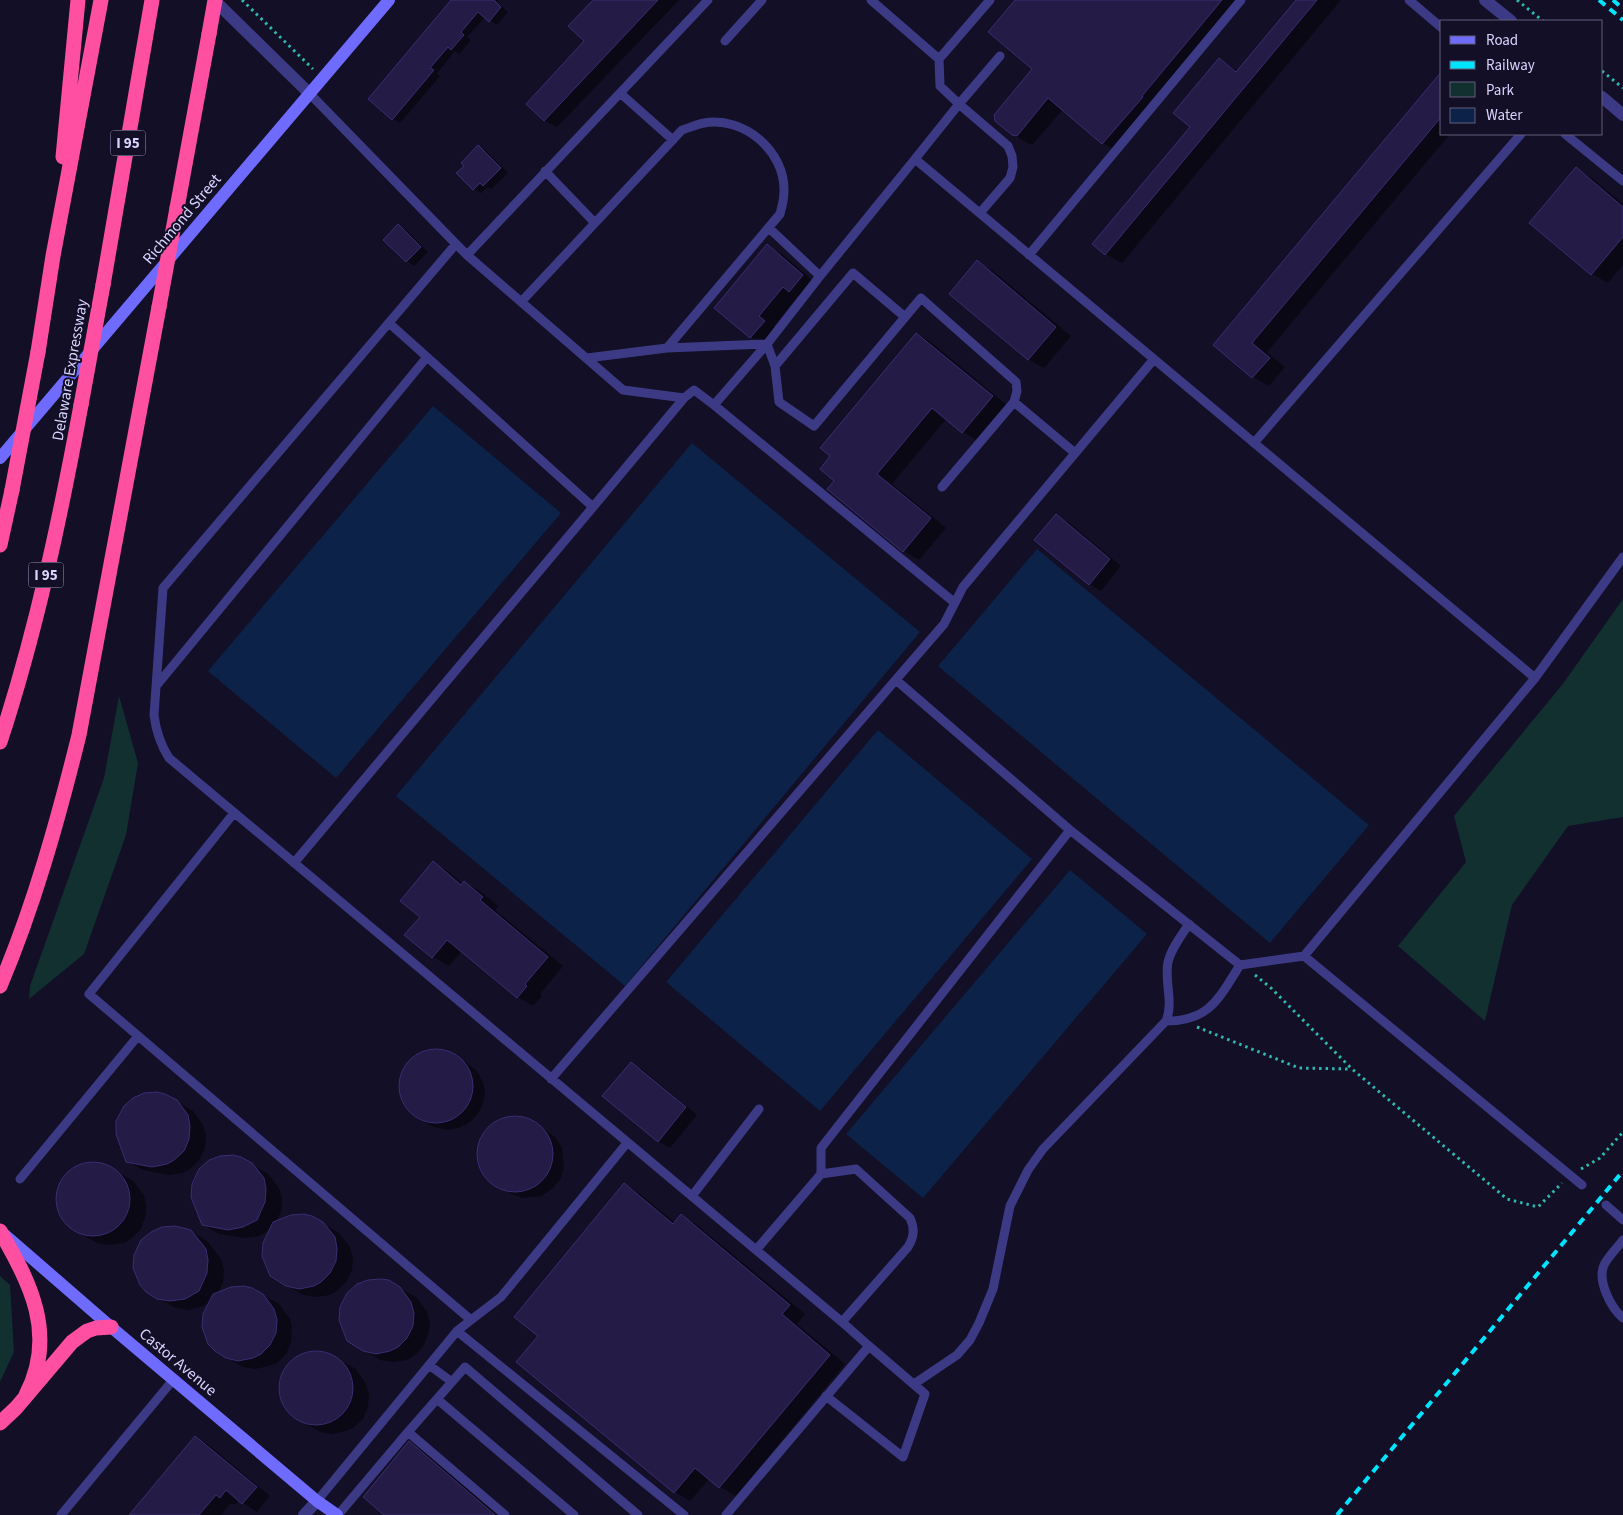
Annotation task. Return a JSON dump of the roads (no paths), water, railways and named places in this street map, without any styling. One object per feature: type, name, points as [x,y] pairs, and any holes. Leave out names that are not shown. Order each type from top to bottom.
[{"type":"highway","points":[[53,256],[78,0]]},
{"type":"highway","points":[[0,546],[38,352],[53,256],[101,0]]},
{"type":"highway","name":"Delaware Expressway","points":[[0,742],[40,601],[66,488],[152,0]]},
{"type":"highway","points":[[1,984],[33,897],[67,786],[80,736],[215,0]]},
{"type":"highway","points":[[0,1231],[25,1276],[36,1304],[40,1332],[39,1357],[32,1383],[26,1395]]},
{"type":"highway","points":[[0,1423],[64,1349],[76,1338],[96,1328],[111,1327]]},
{"type":"main road","name":"Richmond Street","points":[[0,458],[389,0]]},
{"type":"main road","name":"Castor Avenue","points":[[0,1231],[317,1501],[338,1515]]},
{"type":"street","points":[[215,0],[310,94]]},
{"type":"street","points":[[1485,0],[1510,20]]},
{"type":"street","points":[[1603,98],[1623,115]]},
{"type":"street","points":[[304,1515],[317,1501]]},
{"type":"lane","points":[[466,254],[708,0]]},
{"type":"lane","points":[[725,41],[762,0]]},
{"type":"lane","points":[[871,0],[939,59]]},
{"type":"lane","points":[[980,213],[1010,178],[1013,167],[1012,156],[1008,146],[958,104],[940,86],[939,59],[990,0]]},
{"type":"lane","points":[[1029,255],[1241,0]]},
{"type":"lane","points":[[1409,0],[1440,26]]},
{"type":"lane","points":[[714,405],[767,344],[958,104],[1000,56]]},
{"type":"lane","points":[[620,93],[673,140]]},
{"type":"lane","points":[[310,94],[466,254],[623,390],[684,398]]},
{"type":"lane","points":[[521,302],[682,130],[704,123],[728,123],[750,132],[768,147],[780,168],[784,191],[780,214],[667,348]]},
{"type":"lane","points":[[1254,443],[1521,135]]},
{"type":"lane","points":[[1566,135],[1623,181]]},
{"type":"lane","points":[[915,159],[1535,678]]},
{"type":"lane","points":[[545,171],[595,223]]},
{"type":"lane","points":[[768,228],[820,276]]},
{"type":"lane","points":[[456,244],[163,588],[154,715],[155,730],[160,745],[169,758],[914,1384],[924,1394],[903,1457],[826,1396]]},
{"type":"lane","points":[[775,366],[853,273],[905,317]]},
{"type":"lane","points":[[767,344],[775,366],[779,402],[814,426],[921,298],[1016,382],[1018,391],[1014,402],[942,487]]},
{"type":"lane","points":[[389,323],[592,507]]},
{"type":"lane","points":[[587,358],[667,348],[767,344]]},
{"type":"lane","points":[[157,685],[427,357]]},
{"type":"lane","points":[[551,1078],[944,624],[963,587],[1154,360]]},
{"type":"lane","points":[[294,863],[684,398],[694,390],[955,603]]},
{"type":"lane","points":[[1014,402],[1075,454]]},
{"type":"lane","points":[[896,680],[1070,830],[1240,965],[1304,956],[1535,678],[1623,557]]},
{"type":"lane","points":[[234,813],[89,994],[471,1320]]},
{"type":"lane","points":[[756,1250],[821,1174],[821,1148],[1070,830]]},
{"type":"lane","points":[[914,1384],[957,1355],[970,1340],[993,1289],[1010,1206],[1028,1170],[1043,1149],[1166,1022],[1169,1014],[1170,998],[1167,975],[1168,961],[1172,950],[1189,924]]},
{"type":"lane","points":[[1304,956],[1582,1185]]},
{"type":"lane","points":[[1166,1022],[1180,1021],[1209,1009],[1218,1000],[1240,965]]},
{"type":"lane","points":[[20,1179],[138,1036]]},
{"type":"lane","points":[[692,1196],[758,1109]]},
{"type":"lane","points":[[317,1501],[457,1331],[501,1297],[627,1143]]},
{"type":"lane","points":[[821,1174],[856,1169],[910,1218],[913,1225],[912,1240],[908,1247],[842,1322]]},
{"type":"lane","points":[[1606,1205],[1622,1216]]},
{"type":"lane","points":[[1623,1240],[1603,1266],[1603,1284],[1608,1300],[1623,1318]]},
{"type":"lane","points":[[457,1331],[684,1515]]},
{"type":"lane","points":[[726,1515],[869,1346]]},
{"type":"lane","points":[[429,1365],[452,1382]]},
{"type":"lane","points":[[338,1515],[465,1367],[638,1515]]},
{"type":"lane","points":[[61,1515],[173,1380]]},
{"type":"lane","points":[[437,1398],[574,1515]]},
{"type":"lane","points":[[408,1432],[505,1515]]},
{"type":"water","points":[[433,406],[561,513],[336,778],[208,671]]},
{"type":"water","points":[[692,443],[920,632],[625,986],[396,796]]},
{"type":"water","points":[[1037,549],[1369,825],[1270,943],[938,666]]},
{"type":"water","points":[[878,730],[1032,859],[820,1111],[666,982]]},
{"type":"water","points":[[1070,870],[1147,934],[923,1198],[846,1134]]},
{"type":"railway","points":[[1599,0],[1623,20]]},
{"type":"railway","points":[[1613,0],[1623,9]]},
{"type":"railway","points":[[1337,1515],[1623,1171]]}]
